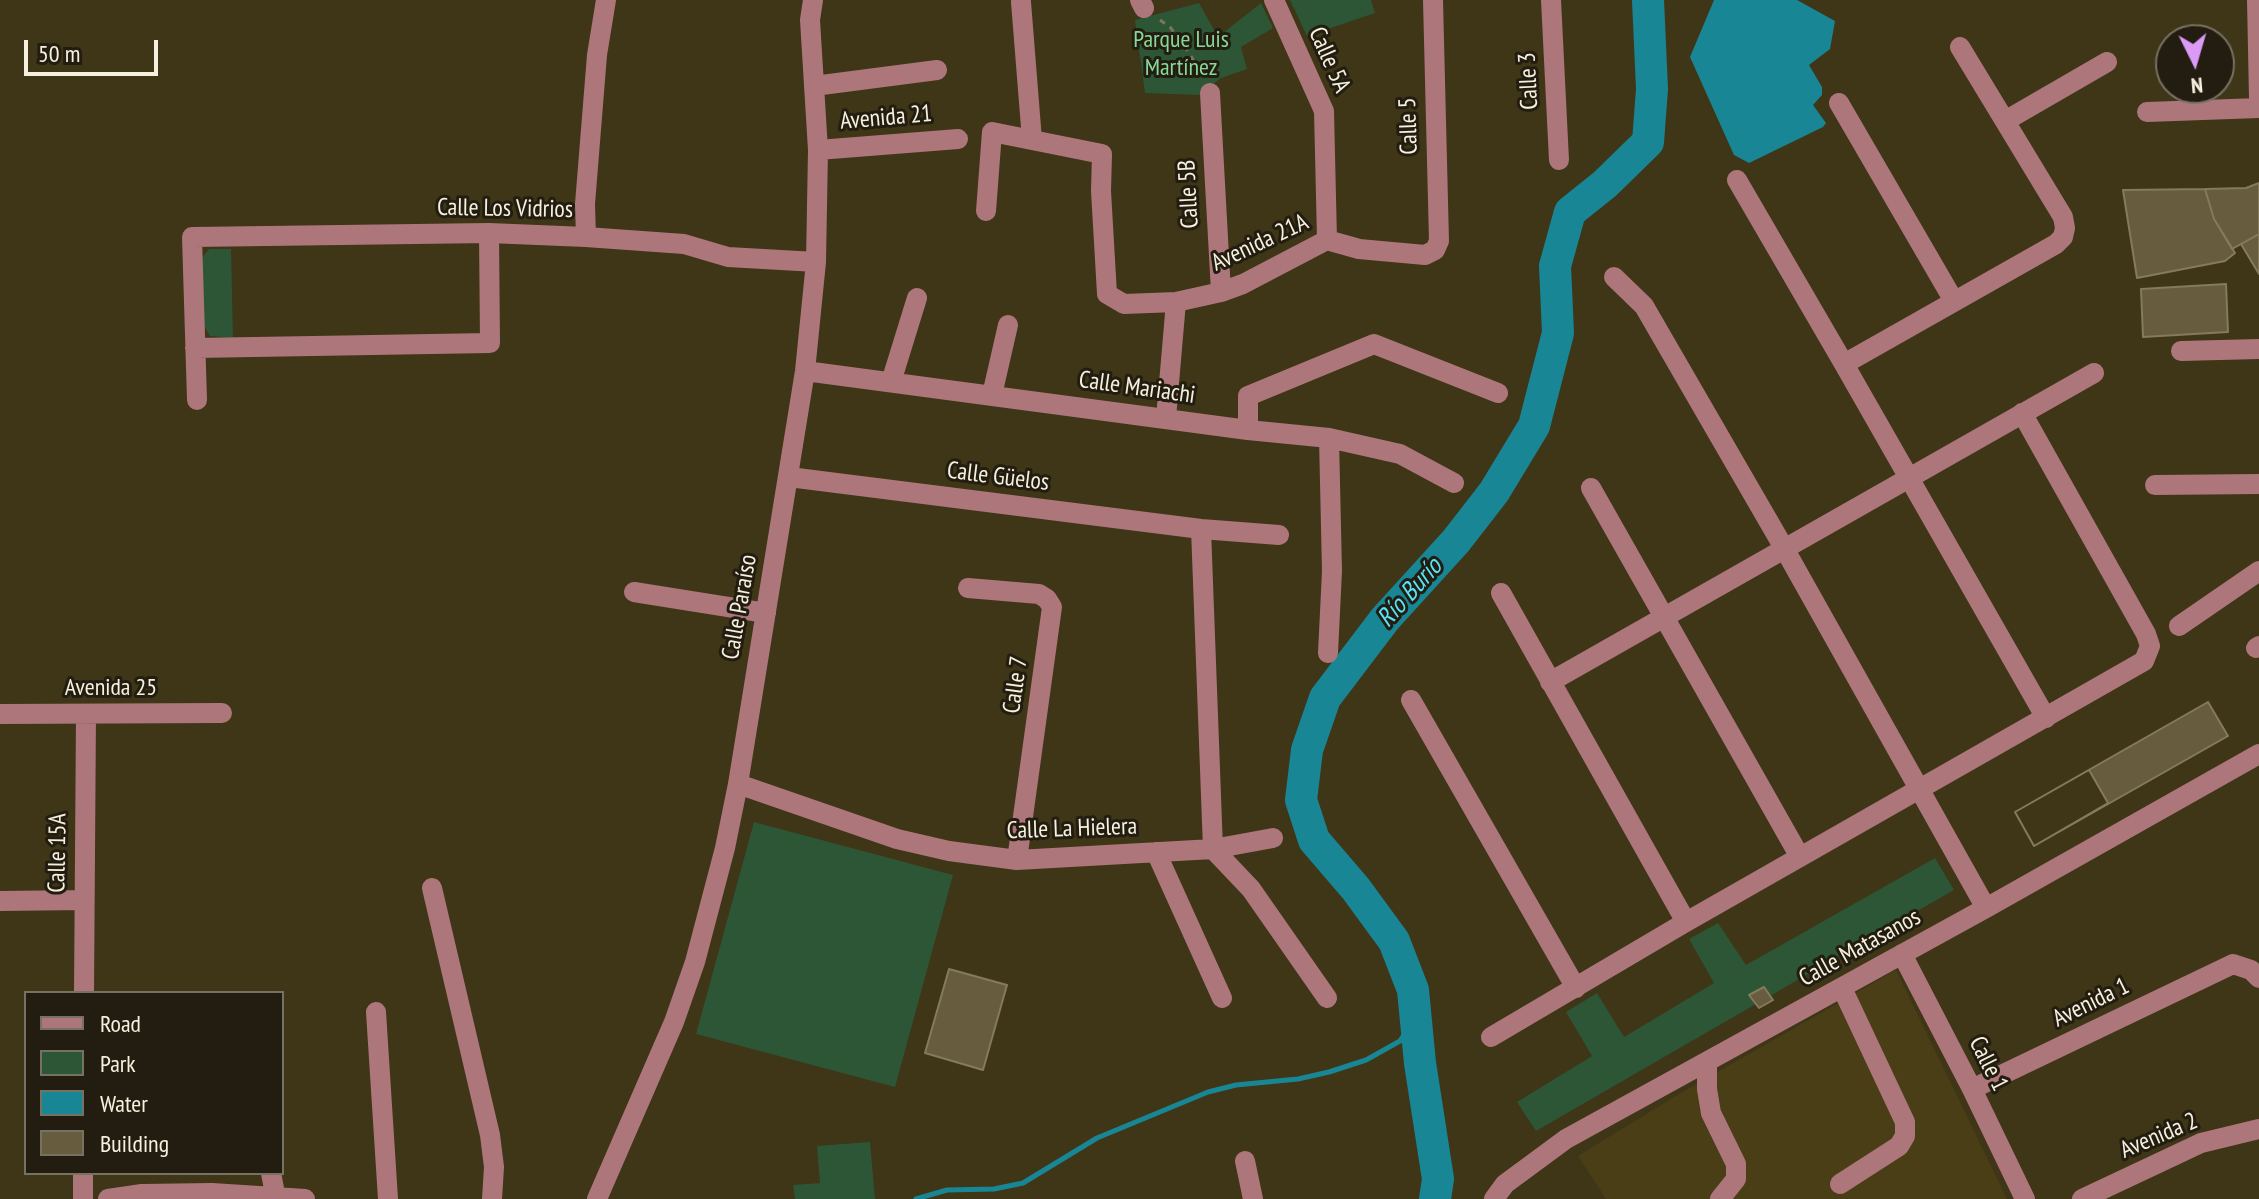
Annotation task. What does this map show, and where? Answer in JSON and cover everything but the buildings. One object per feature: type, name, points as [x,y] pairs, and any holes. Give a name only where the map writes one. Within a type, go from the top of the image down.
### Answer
[{"type":"street","points":[[586,237],[585,204],[597,55],[606,0]]},
{"type":"street","name":"Calle Paraíso","points":[[597,1199],[674,1022],[695,962],[738,784],[805,371],[816,262],[818,150],[810,20],[813,0]]},
{"type":"street","name":"Calle 5A","points":[[1274,0],[1324,111],[1327,240]]},
{"type":"street","name":"Calle 5","points":[[1433,0],[1439,241],[1435,250]]},
{"type":"street","name":"Calle 3","points":[[1551,0],[1559,160]]},
{"type":"street","points":[[986,211],[992,132],[1032,140],[1021,2]]},
{"type":"street","points":[[2258,2],[2259,98]]},
{"type":"street","points":[[1844,364],[2056,244],[2063,237],[2063,217],[1960,47]]},
{"type":"street","points":[[2005,121],[2107,62]]},
{"type":"street","points":[[814,86],[937,70]]},
{"type":"street","name":"Calle 5B","points":[[1210,93],[1221,292]]},
{"type":"street","points":[[1839,103],[1954,301]]},
{"type":"street","points":[[2147,112],[2259,108]]},
{"type":"street","name":"Avenida 21","points":[[818,150],[958,139]]},
{"type":"street","name":"Avenida 21A","points":[[1032,140],[1102,154],[1107,294],[1124,304],[1176,302],[1221,292],[1243,284],[1327,240],[1359,249],[1425,255],[1435,250]]},
{"type":"street","points":[[1737,180],[2046,718]]},
{"type":"street","points":[[197,400],[195,348],[490,343],[489,233]]},
{"type":"street","name":"Calle Los Vidrios","points":[[195,348],[192,237],[489,233],[684,244],[728,257],[816,262]]},
{"type":"street","points":[[1614,277],[1644,306],[1986,908]]},
{"type":"street","points":[[891,382],[917,298]]},
{"type":"street","points":[[1166,418],[1176,302]]},
{"type":"street","points":[[992,395],[1008,325]]},
{"type":"street","points":[[1248,430],[1248,396],[1374,344],[1498,393]]},
{"type":"street","points":[[2181,351],[2259,349]]},
{"type":"street","name":"Calle Mariachi","points":[[805,371],[1329,438],[1400,454],[1454,483]]},
{"type":"street","points":[[1550,682],[2094,373]]},
{"type":"street","points":[[1491,1037],[2144,661],[2150,646],[2146,634],[2022,413]]},
{"type":"street","points":[[1328,653],[1332,571],[1329,438]]},
{"type":"street","name":"Calle Güelos","points":[[789,477],[1201,529],[1279,535]]},
{"type":"street","points":[[2155,485],[2259,484]]},
{"type":"street","points":[[1591,488],[1800,857]]},
{"type":"street","points":[[1201,529],[1213,849],[1251,889],[1327,998]]},
{"type":"street","points":[[2179,626],[2259,571]]},
{"type":"street","name":"Calle 7","points":[[968,588],[1039,594],[1052,607],[1017,860]]},
{"type":"street","points":[[634,592],[766,613]]},
{"type":"street","points":[[1501,593],[1686,922]]},
{"type":"street","points":[[1411,700],[1576,988]]},
{"type":"street","name":"Avenida 25","points":[[0,714],[222,713]]},
{"type":"street","name":"Calle 15A","points":[[84,991],[86,714]]},
{"type":"street","name":"Calle Matasanos","points":[[1494,1199],[1505,1184],[1566,1139],[2259,754]]},
{"type":"street","name":"Calle La Hielera","points":[[738,784],[897,839],[949,851],[1017,860],[1213,849],[1273,838]]},
{"type":"street","points":[[1156,852],[1222,998]]},
{"type":"street","points":[[432,888],[490,1135],[494,1167],[492,1199]]},
{"type":"street","points":[[0,901],[84,900]]},
{"type":"street","name":"Calle 1","points":[[1902,954],[2025,1199]]},
{"type":"street","name":"Avenida 1","points":[[1972,1089],[2233,964],[2251,970],[2259,978]]},
{"type":"street","points":[[1840,1184],[1899,1146],[1905,1136],[1905,1122],[1842,988]]},
{"type":"street","points":[[376,1012],[388,1199]]},
{"type":"street","points":[[1707,1063],[1711,1113],[1736,1164],[1736,1179],[1720,1199]]},
{"type":"street","name":"Avenida 2","points":[[2082,1199],[2201,1143],[2259,1129]]},
{"type":"street","points":[[1245,1161],[1253,1199]]},
{"type":"street","points":[[83,1175],[83,1199]]},
{"type":"street","points":[[271,1175],[276,1198]]},
{"type":"street","points":[[108,1199],[212,1183],[276,1198],[305,1199]]},
{"type":"path","points":[[1142,4],[1170,27],[1190,54],[1210,93]]},
{"type":"shaded area","points":[[1896,970],[2007,1199],[1606,1199],[1578,1156],[1674,1097]]},
{"type":"green space","name":"Parque Luis Martínez","points":[[1290,0],[1371,0],[1375,13],[1307,36]]},
{"type":"green space","name":"Parque Luis Martínez","points":[[1199,3],[1218,37],[1261,3],[1273,28],[1241,47],[1247,69],[1221,78],[1199,95],[1145,93],[1135,20]]},
{"type":"green space","points":[[209,249],[231,249],[233,338],[210,336],[204,326],[202,258]]},
{"type":"green space","points":[[754,822],[953,875],[895,1087],[696,1034]]},
{"type":"green space","points":[[1935,858],[1954,890],[1886,929],[1888,933],[1874,941],[1872,937],[1536,1131],[1517,1102],[1592,1056],[1566,1012],[1597,993],[1624,1037],[1714,983],[1689,939],[1718,923],[1746,965]]},
{"type":"green space","points":[[870,1142],[875,1199],[795,1199],[793,1185],[820,1183],[817,1146]]},
{"type":"water","points":[[1714,0],[1797,0],[1835,21],[1830,49],[1809,65],[1822,87],[1822,95],[1813,105],[1826,123],[1823,127],[1749,163],[1734,155],[1690,57]]},
{"type":"waterway","name":"Río Burío","points":[[1435,1199],[1438,1179],[1420,1063],[1413,990],[1394,941],[1356,889],[1314,840],[1301,800],[1307,750],[1325,698],[1385,619],[1456,541],[1494,492],[1534,426],[1558,333],[1555,266],[1570,212],[1605,184],[1648,142],[1652,89],[1648,0]]},
{"type":"waterway","points":[[916,1199],[947,1190],[994,1189],[1023,1183],[1097,1138],[1208,1092],[1236,1085],[1298,1079],[1366,1060],[1400,1041],[1416,1017]]}]
